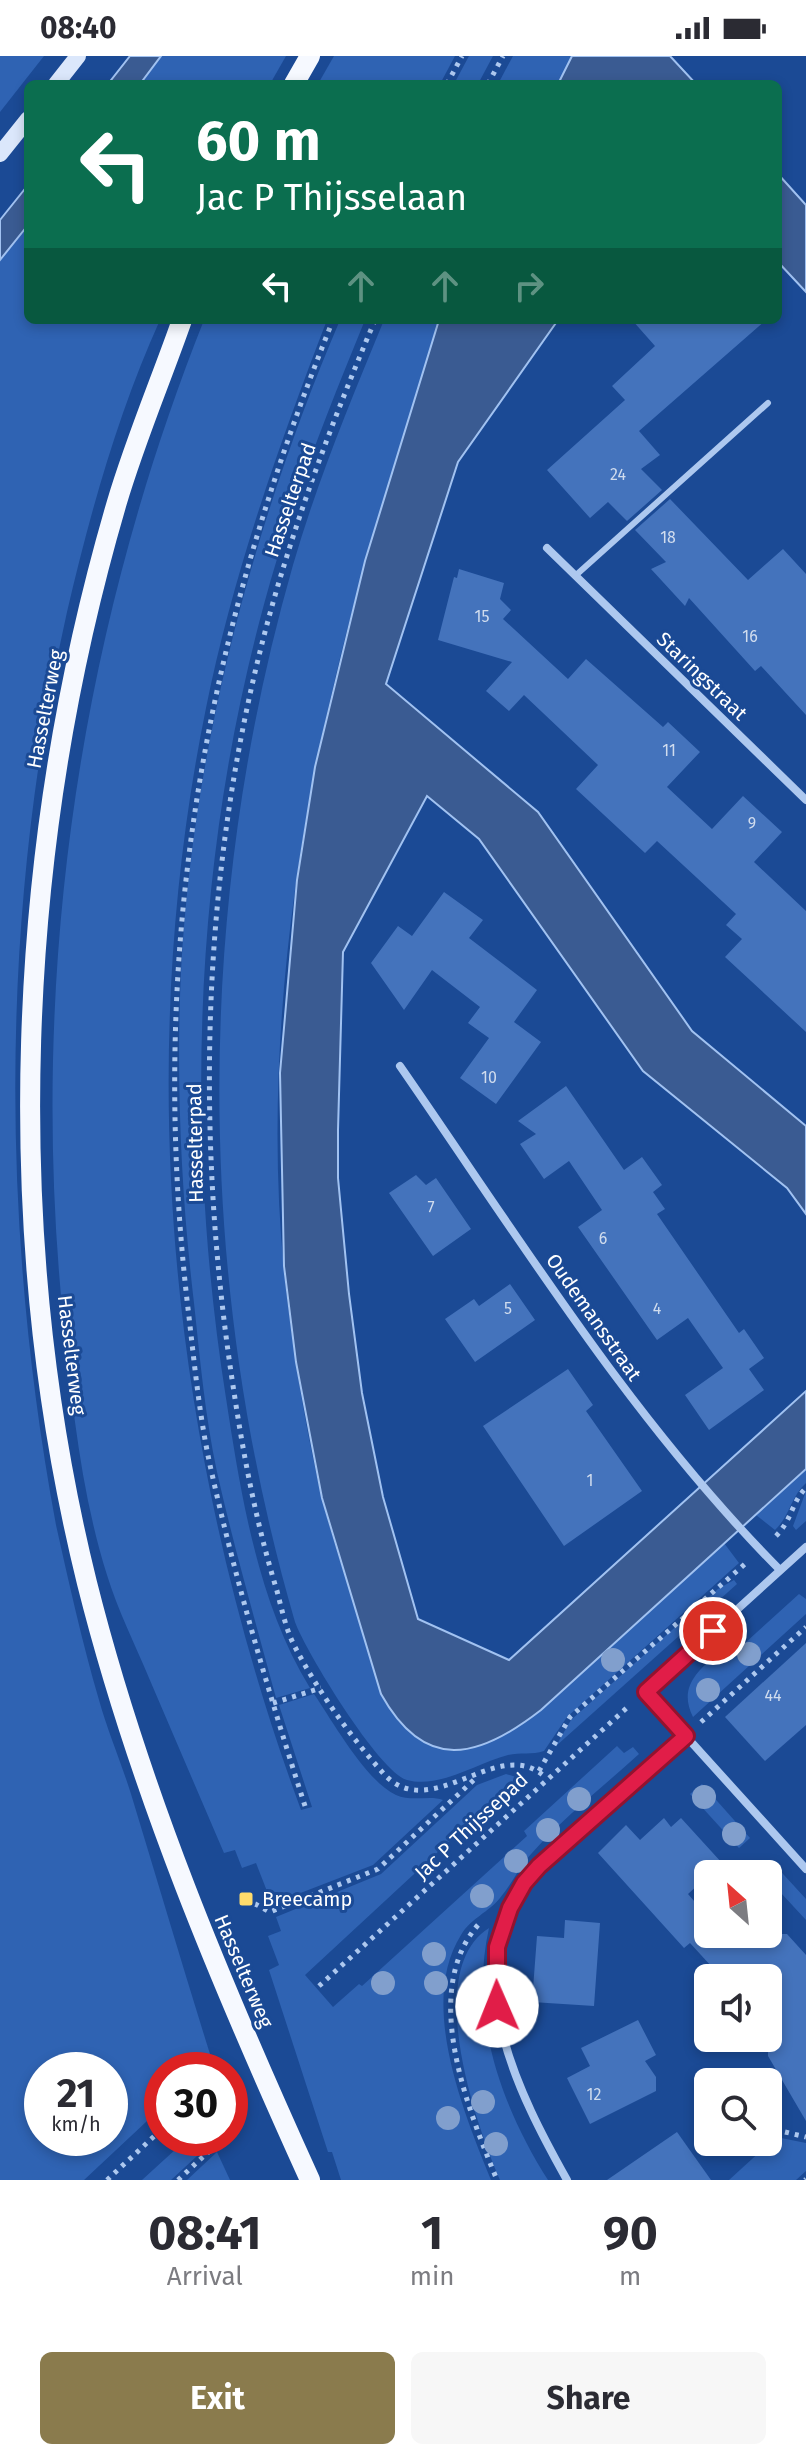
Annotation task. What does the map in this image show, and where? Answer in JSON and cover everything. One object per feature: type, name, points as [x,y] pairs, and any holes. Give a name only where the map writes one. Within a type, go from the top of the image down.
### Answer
[{"type":"main road","points":[[296,80],[310,56]]},
{"type":"main road","name":"Hasselterweg","points":[[181,324],[118,499],[89,610],[59,751],[43,871],[33,995],[31,1155],[36,1256],[48,1375],[67,1489],[87,1582],[125,1718],[187,1896],[310,2180]]},
{"type":"street","points":[[59,80],[78,56]]},
{"type":"street","points":[[0,154],[24,124]]},
{"type":"street","name":"Staringstraat","points":[[547,548],[806,800]]},
{"type":"street","name":"Oudemansstraat","points":[[400,1066],[629,1395],[688,1471],[780,1570]]},
{"type":"street","points":[[806,1547],[646,1692],[806,1869]]},
{"type":"street","points":[[567,2180],[524,2095],[497,2006],[497,1947],[510,1908],[539,1866],[686,1736]]},
{"type":"lane","points":[[575,576],[768,403]]},
{"type":"path","points":[[449,80],[462,56]]},
{"type":"path","points":[[490,80],[503,56]]},
{"type":"path","points":[[305,1806],[273,1703],[211,1471],[194,1362],[175,1154],[176,971],[197,787],[241,588],[298,410],[331,324]]},
{"type":"path","name":"Hasselterpad","points":[[374,324],[285,562],[247,719],[230,813],[217,925],[210,1061],[211,1185],[227,1348],[241,1438],[268,1563],[287,1625],[294,1646],[354,1737],[399,1786],[426,1790],[517,1763],[539,1771]]},
{"type":"path","points":[[546,1778],[539,1771],[570,1717],[789,1523],[799,1494],[806,1488]]},
{"type":"path","points":[[686,1736],[806,1627]]},
{"type":"path","points":[[273,1703],[321,1688]]},
{"type":"path","name":"Jac P Thijssepad","points":[[319,1986],[546,1778],[646,1692]]},
{"type":"path","points":[[246,1899],[270,1912],[378,1869],[481,1774]]},
{"type":"path","points":[[497,2180],[468,2109],[459,2069],[452,2015],[452,1975],[461,1947],[476,1926],[510,1908]]},
{"type":"path","points":[[785,2132],[806,2137]]},
{"type":"path","points":[[107,2180],[144,2146]]},
{"type":"path","points":[[178,2180],[204,2156]]},
{"type":"shaded area","points":[[0,56],[44,56],[24,80],[0,112]]},
{"type":"shaded area","points":[[130,56],[161,56],[143,80],[111,80]]},
{"type":"shaded area","points":[[161,56],[286,56],[272,80],[143,80]]},
{"type":"shaded area","points":[[334,56],[455,56],[442,80],[320,80]]},
{"type":"shaded area","points":[[469,56],[493,56],[480,80],[456,80]]},
{"type":"shaded area","points":[[513,56],[572,56],[560,80],[500,80]]},
{"type":"shaded area","points":[[572,56],[670,56],[692,80],[560,80]]},
{"type":"shaded area","points":[[782,178],[806,205],[806,292],[782,266]]},
{"type":"shaded area","points":[[24,190],[24,230],[0,260],[0,220]]},
{"type":"shaded area","points":[[24,230],[24,324],[158,324],[118,427],[95,501],[67,612],[45,725],[29,839],[19,953],[15,1068],[17,1183],[25,1297],[38,1411],[56,1525],[99,1700],[210,2052],[144,2052],[144,2124],[128,2139],[128,2052],[24,2052],[24,2156],[110,2156],[84,2180],[0,2180],[0,260]]},
{"type":"shaded area","points":[[203,324],[326,324],[274,464],[229,609],[206,708],[183,846],[171,986],[169,1126],[177,1265],[194,1404],[221,1542],[257,1677],[301,1810],[312,1807],[279,1705],[314,1694],[351,1750],[385,1788],[402,1797],[443,1800],[373,1865],[272,1904],[256,1863],[242,1868],[235,1850],[224,1853],[107,1575],[84,1480],[63,1317],[54,1190],[53,1062],[59,936],[74,810],[95,685],[124,562],[160,440]]},
{"type":"shaded area","points":[[338,324],[363,324],[296,498],[249,661],[228,765],[213,870],[204,976],[201,1082],[204,1188],[212,1293],[226,1398],[254,1548],[277,1621],[310,1688],[276,1698],[224,1500],[203,1388],[183,1179],[179,1095],[181,971],[199,804],[232,639],[280,477]]},
{"type":"shaded area","points":[[382,324],[438,324],[359,586],[319,752],[292,911],[279,1073],[281,1234],[299,1384],[328,1521],[368,1653],[541,1710],[724,1543],[739,1563],[567,1717],[544,1751],[508,1755],[445,1778],[419,1782],[407,1780],[379,1756],[328,1683],[295,1622],[262,1492],[239,1360],[224,1227],[219,1094],[224,960],[237,827],[261,695],[293,565],[335,441]]},
{"type":"shaded area","points":[[438,324],[555,324],[458,462],[386,684],[538,812],[692,1031],[806,1126],[806,1214],[787,1188],[643,1071],[479,839],[427,796],[343,952],[338,1130],[338,1178],[362,1393],[383,1497],[418,1619],[509,1660],[806,1391],[806,1469],[541,1710],[496,1739],[454,1750],[434,1747],[416,1737],[398,1719],[381,1694],[322,1498],[296,1362],[284,1266],[280,1073],[297,880],[315,767],[365,561]]},
{"type":"shaded area","points":[[806,1469],[806,1483],[775,1530],[756,1515]]},
{"type":"shaded area","points":[[806,1491],[806,1521],[796,1530],[793,1526]]},
{"type":"shaded area","points":[[734,1580],[737,1584],[556,1746],[571,1720],[718,1589]]},
{"type":"shaded area","points":[[799,1594],[806,1599],[806,1614],[693,1717],[689,1707],[689,1690],[702,1668],[716,1655],[724,1662]]},
{"type":"shaded area","points":[[617,1746],[624,1753],[633,1747],[639,1754],[532,1853],[500,1898],[465,1929],[449,1962],[444,1993],[444,2025],[450,2058],[458,2091],[491,2180],[341,2180],[332,2152],[328,2152],[269,1970],[279,1965],[268,1936],[281,1931],[276,1917],[381,1874],[477,1785],[506,1774],[516,1777],[517,1789],[500,1805],[494,1800],[305,1975],[333,2007],[359,1984],[362,1986],[527,1836],[524,1831]]},
{"type":"shaded area","points":[[702,1784],[750,1838],[739,1848],[690,1794]]},
{"type":"shaded area","points":[[782,1873],[806,1899],[806,1920],[782,1894]]},
{"type":"shaded area","points":[[489,1928],[483,1994],[493,2059],[516,2122],[548,2180],[500,2180],[468,2087],[460,2049],[457,2012],[459,1977],[469,1949]]},
{"type":"shaded area","points":[[782,2138],[806,2143],[806,2171],[796,2180],[729,2180],[755,2156],[782,2156]]},
{"type":"shaded area","points":[[168,2156],[197,2156],[171,2180],[142,2180]]},
{"type":"shaded area","points":[[213,2156],[219,2156],[230,2180],[187,2180]]},
{"type":"building","points":[[636,324],[761,324],[639,431],[660,455],[641,469],[662,490],[627,521],[608,502],[590,518],[547,470],[625,400],[612,386],[655,346]]},
{"type":"building","points":[[670,499],[748,580],[783,549],[806,574],[806,715],[761,666],[755,671],[689,598],[685,606],[651,569],[666,562],[635,530]]},
{"type":"building","points":[[459,569],[504,583],[500,599],[511,610],[503,619],[568,679],[586,659],[663,727],[668,722],[700,752],[667,787],[712,829],[743,796],[782,832],[754,862],[806,911],[806,1032],[725,957],[742,939],[726,925],[736,914],[657,841],[645,853],[576,789],[598,765],[524,695],[509,711],[486,691],[512,662],[438,640],[454,577],[457,578]]},
{"type":"building","points":[[444,892],[483,920],[469,938],[537,990],[514,1022],[541,1042],[496,1104],[460,1078],[489,1038],[468,1023],[480,1007],[432,970],[404,1010],[371,963],[398,926],[412,936]]},
{"type":"building","points":[[566,1086],[624,1170],[642,1157],[662,1185],[653,1192],[665,1209],[657,1214],[739,1333],[744,1329],[764,1358],[749,1369],[764,1390],[709,1430],[685,1395],[723,1368],[688,1318],[657,1340],[578,1227],[602,1210],[569,1161],[544,1179],[520,1144],[536,1134],[518,1121]]},
{"type":"building","points":[[416,1175],[426,1185],[436,1178],[471,1229],[433,1256],[389,1193]]},
{"type":"building","points":[[510,1284],[535,1320],[475,1362],[445,1319],[474,1299],[479,1306]]},
{"type":"building","points":[[568,1369],[593,1405],[586,1411],[642,1491],[564,1546],[483,1426]]},
{"type":"building","points":[[806,1643],[806,1725],[765,1761],[725,1717]]},
{"type":"building","points":[[664,1818],[671,1827],[681,1818],[719,1860],[694,1860],[694,1889],[688,1894],[694,1901],[694,1947],[690,1943],[684,1948],[598,1853],[626,1825],[640,1840]]},
{"type":"building","points":[[565,1920],[600,1923],[594,2006],[532,2002],[537,1936],[564,1938]]},
{"type":"building","points":[[782,1934],[787,1934],[806,1955],[806,2121],[782,2080],[782,2068],[775,2068],[768,2056],[768,2052],[782,2052],[782,1964],[709,1964],[695,1948],[782,1948]]},
{"type":"building","points":[[638,2020],[656,2055],[645,2061],[656,2077],[656,2091],[590,2124],[567,2078],[590,2066],[581,2048]]},
{"type":"building","points":[[677,2132],[711,2180],[607,2180]]},
{"type":"place","name":"Breecamp","points":[[246,1899]]},
{"type":"route","points":[[497,2006],[497,1947],[514,1899],[539,1866],[686,1736],[646,1692],[713,1631]]}]
